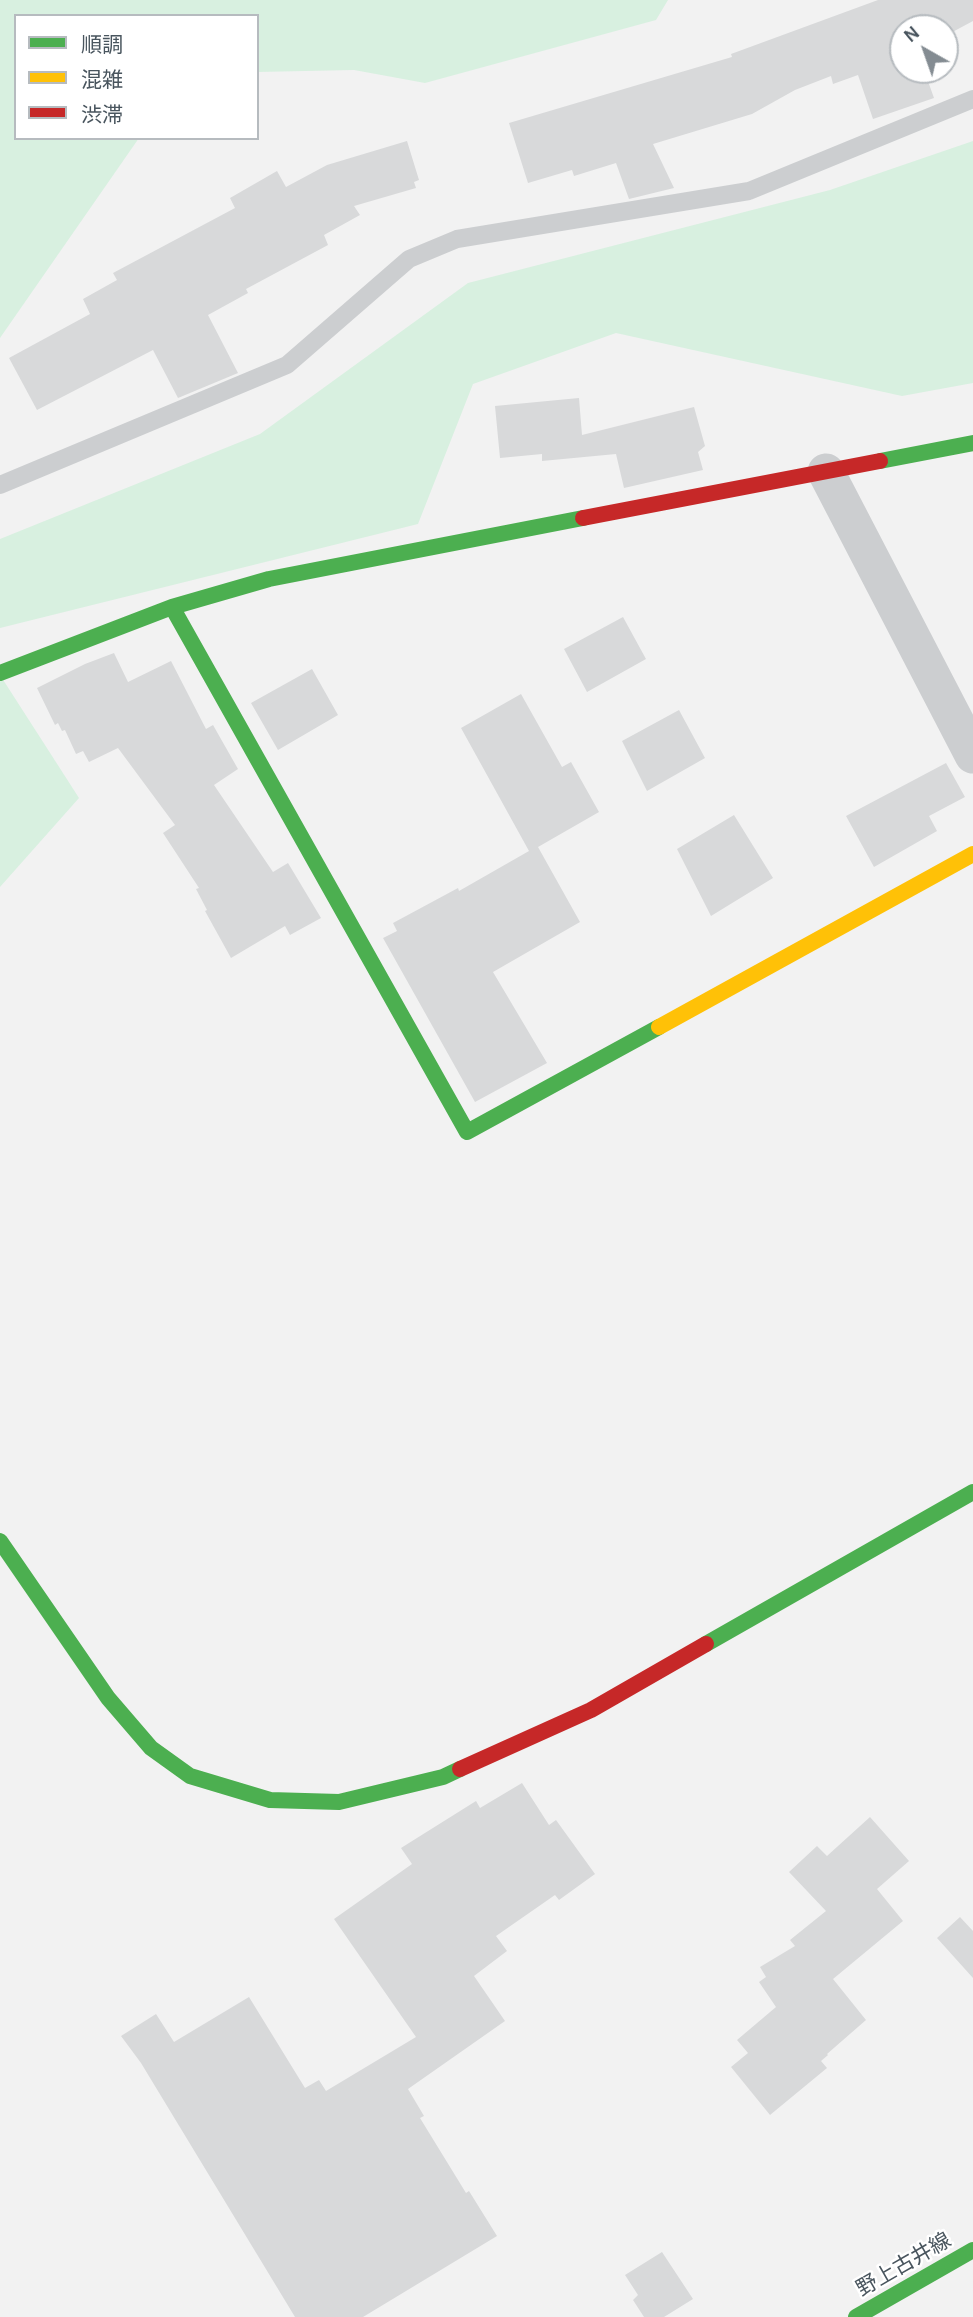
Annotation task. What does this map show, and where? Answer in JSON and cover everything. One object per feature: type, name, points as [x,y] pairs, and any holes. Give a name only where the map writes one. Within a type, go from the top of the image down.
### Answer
[{"type":"street","points":[[0,673],[172,607],[269,579],[973,443]]},
{"type":"street","points":[[826,472],[973,755]]},
{"type":"street","points":[[172,607],[467,1132],[973,854]]},
{"type":"street","points":[[0,1541],[108,1698],[151,1748],[190,1776],[270,1800],[339,1802],[443,1777],[591,1710],[973,1492]]},
{"type":"street","name":"野上古井線","points":[[856,2317],[973,2250]]},
{"type":"lane","points":[[0,485],[287,365],[409,260],[457,239],[749,191],[973,99]]},
{"type":"green space","points":[[0,0],[668,0],[656,20],[425,83],[354,70],[259,72],[259,14],[14,14],[14,140],[138,140],[0,338]]},
{"type":"green space","points":[[973,141],[973,383],[902,396],[616,333],[473,384],[418,524],[0,628],[0,539],[260,434],[468,283],[830,190]]},
{"type":"green space","points":[[0,675],[79,798],[0,887]]},
{"type":"building","points":[[878,0],[973,0],[973,21],[959,28],[959,14],[889,14],[889,84],[929,84],[934,98],[873,119],[858,75],[833,84],[831,76],[795,90],[752,114],[653,144],[674,188],[629,199],[616,163],[574,176],[572,170],[528,183],[509,123],[732,57],[731,54]]},
{"type":"building","points":[[407,141],[419,180],[414,182],[416,188],[354,206],[360,215],[324,235],[328,245],[246,289],[248,293],[208,315],[238,373],[178,398],[153,350],[37,410],[9,358],[90,314],[83,299],[117,280],[113,273],[235,208],[230,198],[277,171],[286,187],[327,165]]},
{"type":"building","points":[[579,398],[582,435],[694,407],[705,446],[698,452],[703,470],[624,488],[616,454],[542,461],[542,454],[500,458],[495,406]]},
{"type":"building","points":[[623,617],[646,659],[587,692],[564,649]]},
{"type":"building","points":[[114,653],[128,682],[171,661],[206,729],[213,725],[238,769],[214,785],[273,872],[288,863],[321,918],[290,935],[285,926],[231,958],[205,911],[207,910],[196,889],[199,888],[163,833],[175,825],[118,748],[89,762],[83,751],[76,754],[65,730],[62,731],[58,723],[55,725],[37,688]]},
{"type":"building","points":[[312,669],[338,715],[278,750],[251,703]]},
{"type":"building","points":[[521,694],[562,767],[571,762],[599,812],[538,847],[580,922],[493,972],[547,1063],[475,1102],[383,938],[397,931],[393,923],[458,888],[459,891],[529,851],[461,728]]},
{"type":"building","points":[[679,710],[705,758],[647,791],[622,741]]},
{"type":"building","points":[[946,763],[965,797],[929,816],[937,831],[874,867],[846,816]]},
{"type":"building","points":[[734,815],[773,878],[711,916],[677,849]]},
{"type":"building","points":[[522,1783],[549,1825],[556,1820],[595,1874],[559,1900],[555,1895],[496,1936],[507,1951],[474,1976],[505,2021],[408,2089],[424,2116],[420,2118],[466,2193],[469,2191],[497,2236],[363,2317],[295,2317],[141,2063],[121,2036],[156,2014],[174,2042],[249,1997],[305,2088],[319,2080],[326,2091],[416,2037],[334,1919],[412,1864],[401,1848],[476,1801],[480,1808]]},
{"type":"building","points":[[870,1817],[909,1861],[877,1889],[903,1921],[833,1979],[866,2020],[821,2061],[827,2068],[770,2115],[731,2067],[748,2053],[737,2040],[776,2007],[759,1982],[766,1977],[760,1967],[795,1946],[790,1940],[826,1911],[789,1872],[817,1846],[827,1856]]},
{"type":"building","points":[[960,1917],[973,1931],[973,1978],[937,1938]]},
{"type":"building","points":[[662,2252],[693,2299],[664,2317],[644,2317],[633,2300],[638,2295],[625,2275]]},
{"type":"traffic: fast","points":[[880,461],[973,443]]},
{"type":"traffic: fast","points":[[0,673],[172,607],[269,579],[583,518]]},
{"type":"traffic: fast","points":[[172,607],[467,1132],[659,1027]]},
{"type":"traffic: fast","points":[[706,1644],[973,1492]]},
{"type":"traffic: fast","points":[[0,1541],[108,1698],[151,1748],[190,1776],[270,1800],[339,1802],[443,1777],[460,1769]]},
{"type":"traffic: fast","points":[[856,2317],[973,2250]]},
{"type":"traffic: slow","points":[[659,1027],[973,854]]},
{"type":"traffic: jam","points":[[583,518],[880,461]]},
{"type":"traffic: jam","points":[[460,1769],[591,1710],[706,1644]]}]
